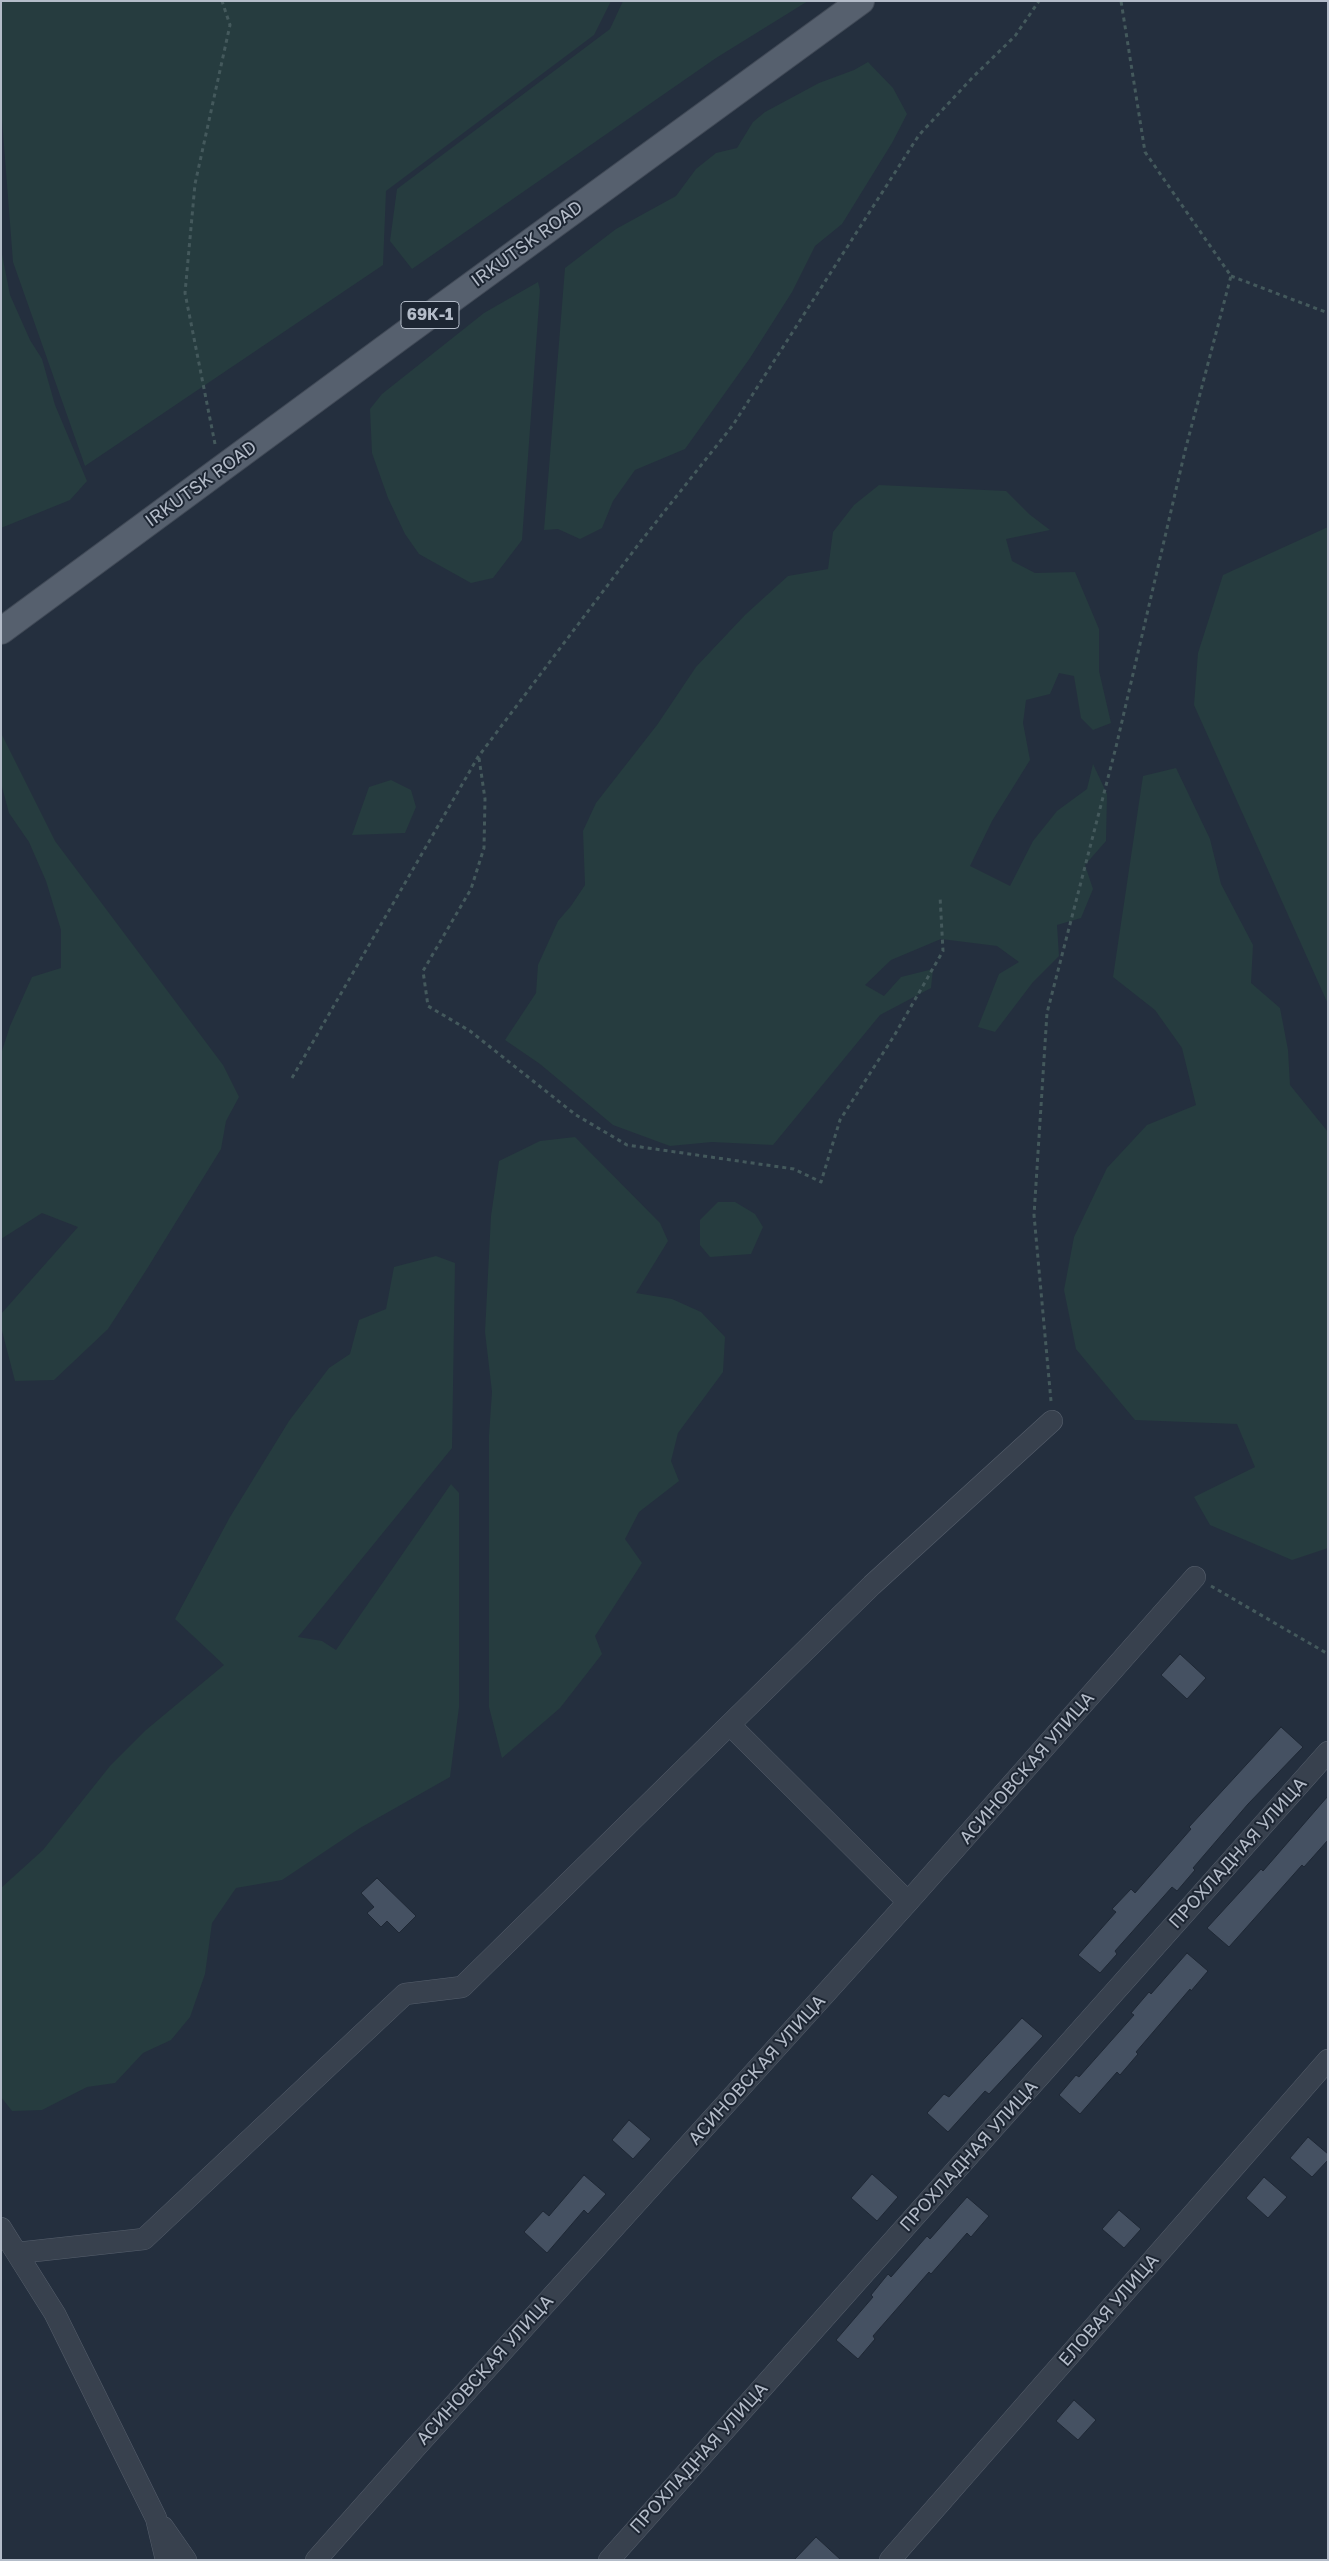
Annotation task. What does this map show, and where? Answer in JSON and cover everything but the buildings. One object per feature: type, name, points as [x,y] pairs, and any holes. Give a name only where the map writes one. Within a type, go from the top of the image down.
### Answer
[{"type":"main road","name":"IRKUTSK ROAD","points":[[1,631],[861,1]]},
{"type":"street","points":[[17,2253],[144,2239],[405,1994],[462,1987],[872,1585],[1052,1421]]},
{"type":"street","name":"АСИНОВСКАЯ УЛИЦА","points":[[316,2560],[423,2438],[908,1902],[1195,1577]]},
{"type":"street","points":[[730,1725],[908,1902]]},
{"type":"street","name":"ПРОХЛАДНАЯ УЛИЦА","points":[[609,2560],[1328,1752]]},
{"type":"street","name":"ЕЛОВАЯ УЛИЦА","points":[[890,2560],[1328,2060]]},
{"type":"street","points":[[1,2228],[55,2314],[156,2518],[186,2560]]},
{"type":"street","points":[[156,2518],[166,2560]]},
{"type":"path","points":[[220,469],[185,293],[195,184],[230,25],[222,1]]},
{"type":"path","points":[[292,1078],[478,757],[641,541],[733,425],[919,135],[1015,36],[1038,1]]},
{"type":"path","points":[[1121,1],[1145,152],[1231,276],[1328,313]]},
{"type":"path","points":[[1052,1421],[1034,1215],[1047,1013],[1116,747],[1185,451],[1231,276]]},
{"type":"path","points":[[478,757],[485,799],[484,848],[471,889],[424,971],[428,1006],[470,1031],[576,1115],[627,1145],[794,1169],[821,1182],[840,1120],[894,1036],[943,951],[940,896]]},
{"type":"path","points":[[1195,1577],[1328,1654]]},
{"type":"green space","points":[[1,1],[611,1],[594,35],[386,191],[383,265],[85,466],[13,262],[1,107]]},
{"type":"green space","points":[[623,1],[808,1],[716,58],[412,269],[390,241],[397,189],[610,29]]},
{"type":"green space","points":[[868,62],[893,88],[907,114],[892,143],[842,224],[815,246],[792,292],[750,358],[685,449],[635,470],[613,501],[602,528],[580,539],[558,529],[544,530],[565,268],[616,229],[676,196],[696,169],[716,153],[737,148],[753,122],[765,112],[819,83],[854,70]]},
{"type":"green space","points":[[1,249],[10,295],[30,340],[42,359],[55,405],[87,481],[70,500],[1,528]]},
{"type":"green space","points":[[538,282],[540,290],[522,540],[493,578],[471,583],[419,554],[405,534],[388,498],[372,453],[370,409],[382,394],[484,313]]},
{"type":"green space","points":[[879,485],[1006,491],[1029,514],[1050,530],[1006,539],[1012,561],[1035,573],[1075,572],[1099,629],[1099,671],[1111,723],[1093,730],[1081,718],[1074,676],[1059,673],[1050,694],[1026,700],[1023,723],[1030,760],[992,821],[970,866],[1010,886],[1033,841],[1057,811],[1087,789],[1093,764],[1107,794],[1106,841],[1085,865],[1093,889],[1081,918],[1057,925],[1059,956],[1033,982],[995,1032],[978,1027],[999,974],[1019,962],[997,946],[941,939],[891,960],[865,985],[884,996],[901,977],[933,969],[931,988],[880,1015],[773,1145],[712,1142],[670,1146],[613,1125],[540,1064],[505,1040],[536,993],[538,965],[558,921],[585,885],[583,831],[596,803],[657,725],[696,667],[745,615],[788,576],[828,569],[833,532],[854,505]]},
{"type":"green space","points":[[1328,527],[1328,1004],[1194,705],[1198,653],[1223,575]]},
{"type":"green space","points":[[1,733],[55,841],[223,1065],[239,1097],[226,1121],[221,1149],[108,1329],[54,1380],[15,1381],[1,1327],[1,1314],[78,1227],[42,1213],[1,1239],[1,1054],[10,1026],[32,977],[61,968],[61,930],[46,881],[29,842],[9,813],[1,783]]},
{"type":"green space","points":[[1176,768],[1210,839],[1221,884],[1253,945],[1251,983],[1280,1008],[1288,1050],[1290,1085],[1328,1132],[1328,1548],[1292,1560],[1210,1525],[1194,1497],[1255,1467],[1237,1424],[1135,1420],[1076,1349],[1064,1290],[1074,1237],[1107,1168],[1147,1125],[1196,1105],[1182,1048],[1155,1010],[1113,977],[1143,776]]},
{"type":"green space","points":[[391,780],[411,790],[416,807],[405,833],[352,835],[369,787]]},
{"type":"green space","points":[[575,1137],[660,1223],[668,1241],[636,1293],[672,1299],[701,1312],[725,1337],[723,1372],[678,1433],[671,1461],[679,1481],[639,1512],[625,1539],[642,1563],[595,1636],[602,1654],[560,1708],[502,1758],[489,1707],[489,1435],[492,1392],[485,1332],[491,1216],[499,1161],[540,1141]]},
{"type":"green space","points":[[718,1202],[735,1202],[755,1214],[763,1227],[751,1254],[710,1257],[700,1245],[700,1220]]},
{"type":"green space","points":[[436,1256],[455,1263],[452,1448],[298,1637],[322,1641],[336,1650],[451,1484],[459,1493],[459,1707],[450,1777],[360,1828],[282,1880],[236,1888],[212,1923],[205,1974],[190,2017],[171,2040],[143,2053],[115,2083],[87,2087],[42,2110],[12,2111],[1,2097],[1,1888],[43,1850],[110,1766],[146,1730],[224,1665],[175,1619],[230,1517],[289,1421],[329,1368],[350,1354],[359,1320],[386,1309],[394,1267]]}]
